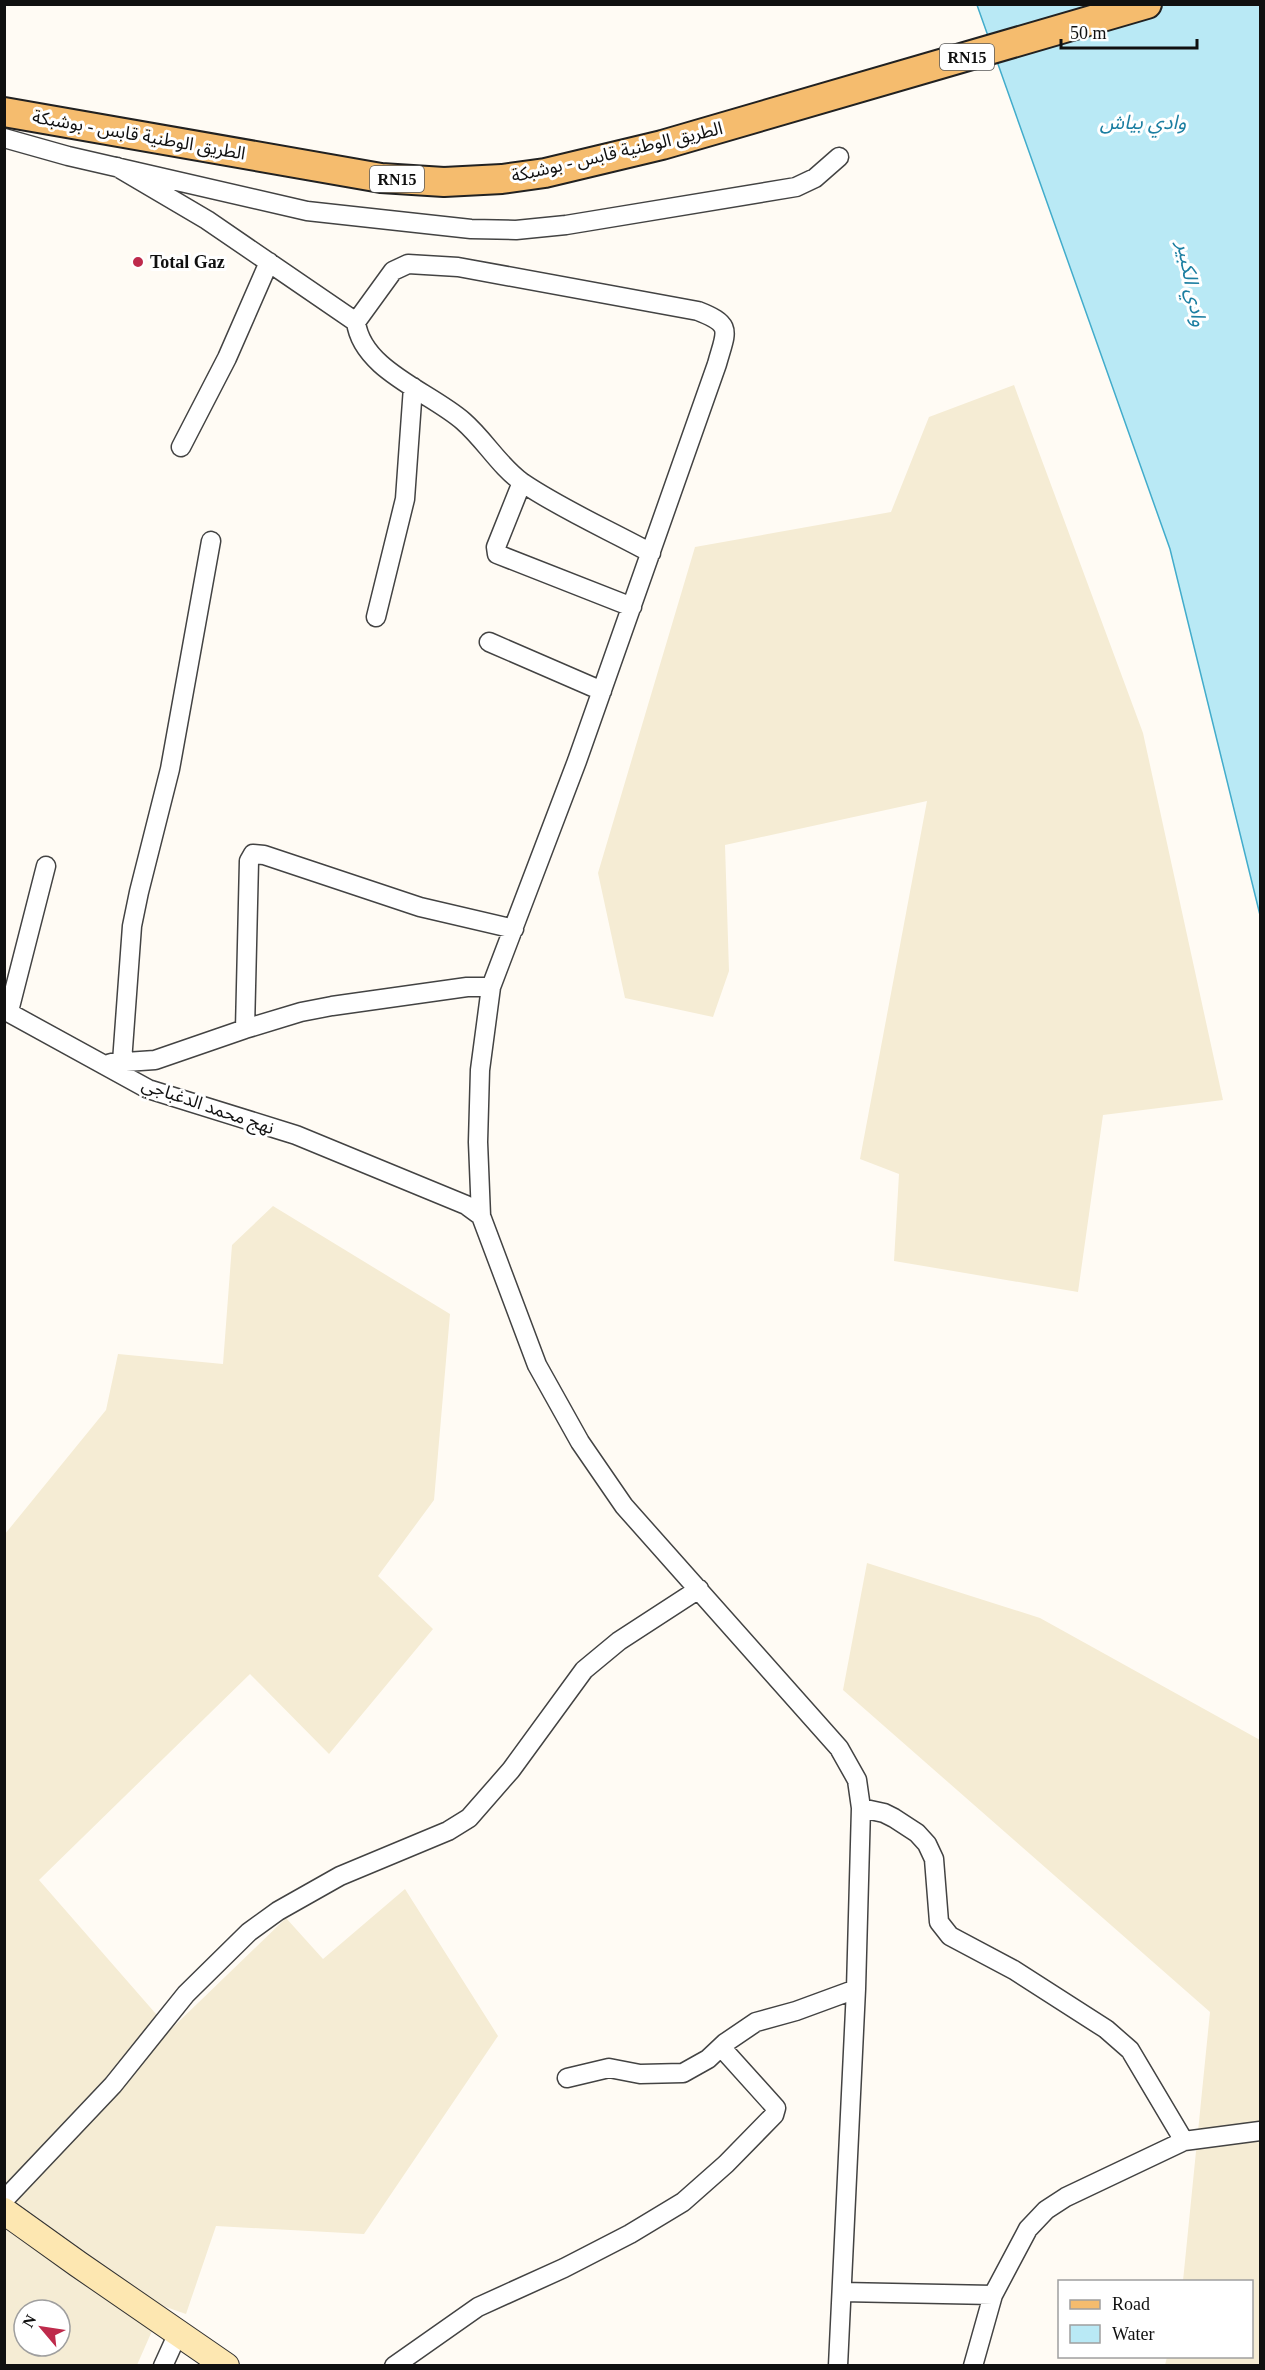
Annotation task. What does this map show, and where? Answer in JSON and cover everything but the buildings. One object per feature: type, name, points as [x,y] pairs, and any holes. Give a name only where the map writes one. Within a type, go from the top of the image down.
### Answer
[{"type":"main road","name":"الطريق الوطنية قابس - بوشبكة","points":[[4,112],[381,178],[444,182],[502,179],[545,173],[662,145],[1147,4]]},
{"type":"street","points":[[4,138],[68,156],[307,211],[471,229],[516,230],[566,225],[796,187],[815,178],[839,157]]},
{"type":"street","points":[[117,167],[167,195],[356,322]]},
{"type":"street","points":[[181,447],[227,358],[269,262]]},
{"type":"street","points":[[651,552],[522,482],[492,455],[464,422],[393,374],[362,344],[357,333],[356,322],[393,271],[400,266],[417,264],[458,267],[612,295],[698,311],[714,317],[724,326],[726,332],[651,552],[602,691],[491,987],[480,1070],[478,1142],[481,1216],[537,1365],[580,1442],[624,1506],[699,1588],[838,1748],[857,1780],[861,1808],[856,1989],[838,2366]]},
{"type":"street","points":[[376,617],[405,499],[413,387]]},
{"type":"street","points":[[522,482],[496,547],[497,554],[632,607]]},
{"type":"street","points":[[122,1062],[132,926],[170,769],[211,541]]},
{"type":"street","points":[[489,642],[602,691]]},
{"type":"street","points":[[245,1029],[249,861],[253,854],[264,855],[420,907],[514,929]]},
{"type":"street","points":[[7,1011],[46,866]]},
{"type":"street","points":[[103,1063],[155,1060],[301,1012],[467,987],[491,987]]},
{"type":"street","name":"نهج محمد الدغباجي","points":[[7,1011],[148,1089],[296,1135],[419,1187],[466,1204],[481,1216]]},
{"type":"street","points":[[4,2200],[113,2085],[186,1994],[249,1932],[278,1911],[340,1876],[448,1831],[469,1818],[511,1770],[584,1670],[619,1641],[699,1588]]},
{"type":"street","points":[[861,1808],[884,1813],[894,1818],[917,1833],[927,1844],[934,1859],[938,1915],[944,1930],[950,1936],[1014,1970],[1106,2029],[1130,2050],[1184,2140]]},
{"type":"street","points":[[567,2078],[609,2068],[640,2074],[683,2073],[708,2060],[721,2047],[756,2022],[796,2011],[856,1989]]},
{"type":"street","points":[[394,2366],[478,2307],[564,2268],[630,2234],[683,2202],[726,2164],[774,2115],[776,2108],[721,2047]]},
{"type":"street","points":[[973,2366],[993,2295],[1028,2229],[1046,2210],[1066,2197],[1184,2140],[1260,2131]]},
{"type":"street","points":[[4,2211],[226,2366]]},
{"type":"street","points":[[842,2292],[993,2295]]},
{"type":"street","points":[[163,2366],[178,2332]]},
{"type":"shaded area","points":[[1014,385],[1143,733],[1223,1100],[1103,1115],[1078,1292],[894,1261],[899,1174],[860,1159],[927,801],[725,845],[729,971],[713,1017],[625,998],[598,873],[695,547],[891,512],[929,417]]},
{"type":"shaded area","points":[[273,1206],[450,1314],[434,1500],[378,1576],[433,1629],[329,1754],[250,1674],[39,1880],[170,2030],[286,1918],[323,1959],[405,1889],[498,2036],[364,2234],[216,2226],[186,2314],[163,2306],[137,2365],[5,2366],[5,1534],[106,1410],[118,1354],[223,1364],[232,1245]]},
{"type":"shaded area","points":[[867,1563],[1040,1618],[1260,1740],[1260,2365],[1165,2365],[1167,2358],[1253,2358],[1253,2280],[1183,2280],[1210,2012],[843,1690]]},
{"type":"water","name":"وادي بياش","points":[[977,5],[1260,5],[1260,915],[1170,549]]},
{"type":"place","name":"Total Gaz","points":[[138,262]]},
{"type":"water label","name":"وادي الكبير","points":[[1192,284]]}]
